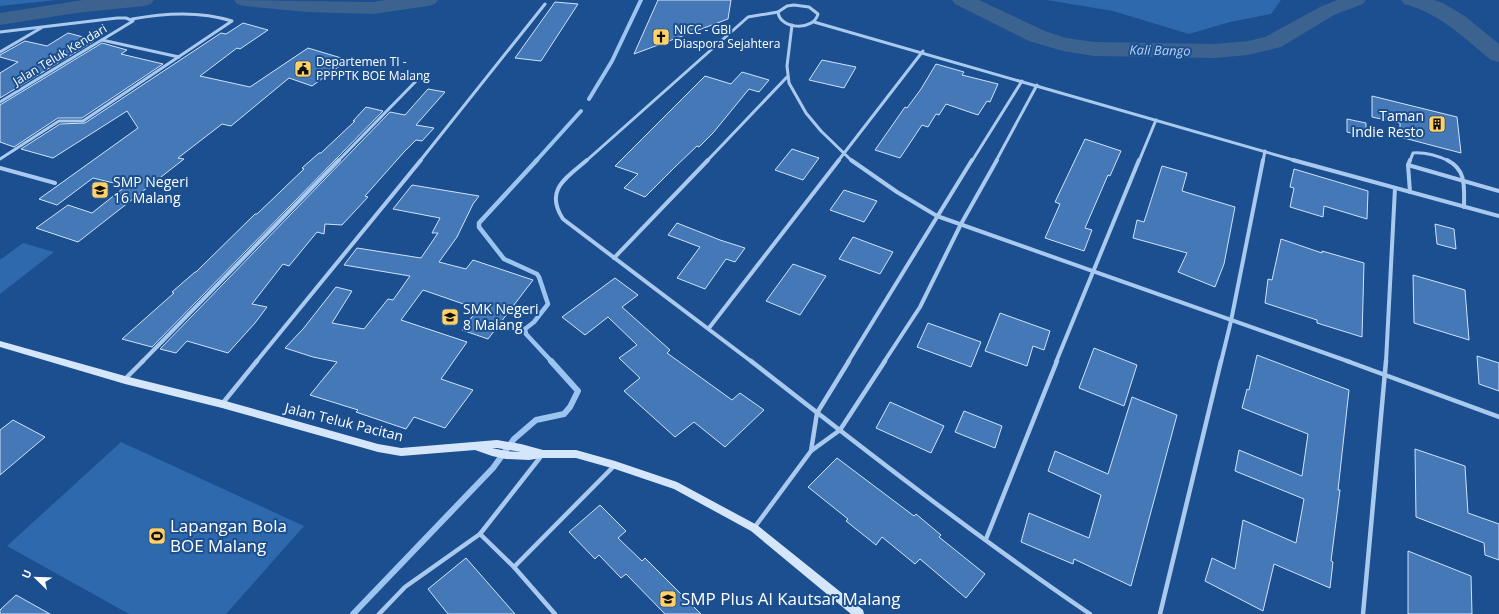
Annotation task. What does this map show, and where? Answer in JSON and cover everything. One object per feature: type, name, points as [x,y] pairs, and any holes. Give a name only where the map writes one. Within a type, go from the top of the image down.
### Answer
[{"type":"street","points":[[222,404],[479,88],[545,4]]},
{"type":"street","points":[[814,22],[818,14],[809,7],[802,5],[787,6],[778,12],[748,17],[564,180],[558,187],[555,201],[556,209],[563,219],[709,328],[817,413],[1046,584],[1090,614]]},
{"type":"street","points":[[778,12],[777,16],[780,20],[792,26],[814,22],[923,51],[1156,120],[1499,216]]},
{"type":"street","points":[[0,32],[140,17],[186,15],[232,21],[83,121],[59,121],[0,159]]},
{"type":"street","name":"Jalan Teluk Kendari","points":[[0,102],[130,23],[132,19]]},
{"type":"street","points":[[792,26],[787,77],[800,105],[818,128],[843,153],[903,197],[938,216],[1092,272],[1385,374],[1499,417]]},
{"type":"street","points":[[0,52],[44,27]]},
{"type":"street","points":[[102,40],[179,57]]},
{"type":"street","points":[[709,328],[923,51]]},
{"type":"street","points":[[614,258],[787,77]]},
{"type":"street","points":[[125,380],[419,78]]},
{"type":"street","points":[[811,451],[817,413],[1022,81]]},
{"type":"street","points":[[754,528],[811,451],[840,430],[920,307],[961,224],[1037,85]]},
{"type":"street","points":[[986,539],[1092,272],[1156,120]]},
{"type":"street","points":[[1160,614],[1231,321],[1265,151]]},
{"type":"street","points":[[1410,192],[1408,165],[1413,153],[1420,152],[1436,156],[1457,165],[1460,169],[1463,181],[1464,207]]},
{"type":"street","points":[[1408,165],[1499,191]]},
{"type":"street","points":[[0,168],[55,184]]},
{"type":"street","points":[[1363,614],[1385,374],[1395,188]]},
{"type":"street","name":"Jalan Teluk Pacitan","points":[[0,344],[125,380],[222,404],[378,448],[401,452],[497,444],[518,447],[543,454],[576,454],[615,465],[677,486],[754,528],[859,614]]},
{"type":"street","points":[[475,446],[491,454],[514,457],[543,454]]},
{"type":"street","points":[[379,614],[405,587],[480,534],[543,454]]},
{"type":"street","points":[[514,567],[615,465]]},
{"type":"street","points":[[480,534],[514,567],[555,614]]},
{"type":"shaded area","points":[[0,0],[56,0],[0,6]]},
{"type":"shaded area","points":[[1047,0],[1281,0],[1271,14],[1230,22],[1189,34],[1113,11]]},
{"type":"shaded area","points":[[23,243],[54,252],[0,294],[0,260]]},
{"type":"shaded area","name":"Lapangan Bola BOE Malang","points":[[121,442],[304,526],[226,614],[129,614],[7,546]]},
{"type":"building","name":"NICC - GBI Diaspora Sejahtera","points":[[658,0],[731,0],[728,19],[634,54]]},
{"type":"building","points":[[555,2],[578,4],[541,61],[515,58]]},
{"type":"building","points":[[243,23],[268,30],[240,49],[237,48],[200,76],[250,87],[308,48],[348,60],[312,86],[289,78],[231,126],[222,124],[178,158],[184,159],[78,242],[36,228],[68,205],[92,213],[126,186],[93,178],[57,205],[39,199],[138,128],[127,111],[53,158],[21,149],[60,124],[85,123],[221,33],[226,34]]},
{"type":"building","points":[[68,33],[94,41],[0,98],[0,73],[18,62],[0,57],[0,55],[25,41],[47,46]]},
{"type":"building","points":[[102,43],[127,50],[121,54],[163,64],[82,118],[58,118],[14,147],[0,142],[0,105]]},
{"type":"building","points":[[822,60],[856,67],[844,88],[809,80]]},
{"type":"building","points":[[936,64],[964,72],[962,75],[998,84],[990,102],[987,101],[978,115],[946,104],[939,115],[936,114],[928,127],[922,125],[900,158],[875,150],[905,107],[907,108],[921,89]]},
{"type":"building","points":[[742,72],[769,80],[759,92],[749,89],[713,133],[699,147],[697,146],[645,197],[624,188],[638,174],[615,166],[705,76],[731,84]]},
{"type":"building","points":[[428,89],[445,92],[416,125],[434,128],[422,141],[416,140],[404,152],[365,196],[368,197],[342,225],[325,224],[324,234],[317,232],[289,266],[283,264],[252,304],[267,307],[228,353],[187,341],[176,353],[160,349],[390,112],[405,115]]},
{"type":"building","points":[[1372,96],[1457,117],[1461,153],[1400,137],[1400,123],[1372,117]]},
{"type":"building","points":[[366,107],[383,111],[152,347],[122,339],[174,293],[172,292],[196,272],[255,214],[257,214],[304,169],[302,168],[319,153],[321,153],[355,121],[353,121]]},
{"type":"building","points":[[1347,119],[1366,123],[1366,137],[1347,132]]},
{"type":"building","points":[[1085,139],[1121,151],[1110,176],[1108,175],[1085,228],[1092,230],[1084,251],[1045,238],[1060,204],[1055,202]]},
{"type":"building","points":[[792,149],[819,158],[803,180],[775,170]]},
{"type":"building","points":[[1162,166],[1187,173],[1182,191],[1235,207],[1224,264],[1215,287],[1178,272],[1187,253],[1133,238],[1137,220],[1144,222]]},
{"type":"building","points":[[1294,169],[1368,191],[1367,219],[1324,206],[1323,217],[1290,207],[1294,188],[1290,187]]},
{"type":"building","name":"SMK Negeri 8 Malang","points":[[412,185],[479,196],[473,204],[457,237],[439,262],[466,269],[473,260],[533,280],[488,339],[462,330],[478,309],[423,290],[401,320],[467,342],[441,379],[473,390],[445,428],[414,417],[406,429],[356,412],[358,410],[310,395],[337,362],[313,357],[285,348],[303,329],[336,287],[352,291],[332,323],[364,329],[388,299],[393,300],[410,276],[344,265],[357,248],[421,258],[438,233],[432,233],[440,218],[393,209]]},
{"type":"building","points":[[844,190],[877,201],[864,222],[830,210]]},
{"type":"building","points":[[677,223],[745,248],[735,262],[726,259],[705,289],[677,278],[700,247],[668,235]]},
{"type":"building","points":[[1435,224],[1454,229],[1456,249],[1437,244]]},
{"type":"building","points":[[853,237],[893,252],[880,274],[839,259]]},
{"type":"building","points":[[1281,239],[1322,253],[1322,251],[1364,263],[1362,337],[1317,323],[1317,320],[1265,303],[1268,279],[1272,280]]},
{"type":"building","points":[[793,264],[826,276],[800,315],[766,301]]},
{"type":"building","points":[[1413,275],[1465,290],[1469,340],[1414,323]]},
{"type":"building","points":[[615,278],[638,295],[622,307],[670,350],[667,353],[732,400],[740,393],[764,410],[725,447],[694,422],[675,437],[624,391],[640,378],[619,358],[637,345],[608,317],[585,335],[562,317]]},
{"type":"building","points":[[1000,313],[1050,331],[1044,350],[1033,346],[1027,366],[985,351]]},
{"type":"building","points":[[928,323],[981,342],[971,367],[917,347]]},
{"type":"building","points":[[1094,348],[1137,365],[1124,406],[1079,388]]},
{"type":"building","points":[[1257,355],[1349,390],[1338,490],[1340,490],[1331,561],[1333,562],[1330,588],[1274,564],[1263,611],[1205,581],[1212,558],[1235,569],[1243,520],[1296,543],[1304,499],[1235,471],[1239,450],[1302,476],[1308,434],[1242,408],[1247,389],[1249,390]]},
{"type":"building","points":[[1477,356],[1499,363],[1499,391],[1479,384]]},
{"type":"building","points":[[1132,397],[1177,415],[1131,586],[1074,559],[1073,564],[1021,542],[1029,513],[1089,538],[1101,495],[1048,471],[1055,451],[1108,474]]},
{"type":"building","points":[[890,402],[944,426],[931,453],[876,428]]},
{"type":"building","points":[[964,411],[1002,426],[995,448],[955,432]]},
{"type":"building","points":[[13,420],[45,437],[0,475],[0,430]]},
{"type":"building","points":[[1415,449],[1465,466],[1468,513],[1499,524],[1499,560],[1485,555],[1484,543],[1416,517]]},
{"type":"building","points":[[837,458],[914,516],[916,514],[941,535],[939,537],[985,574],[966,598],[920,559],[915,564],[882,537],[876,545],[846,521],[848,519],[808,487]]},
{"type":"building","points":[[600,505],[626,531],[618,538],[642,561],[645,558],[701,614],[665,614],[626,574],[621,578],[599,555],[595,559],[569,532]]},
{"type":"building","points":[[1408,551],[1471,576],[1472,614],[1408,614]]},
{"type":"building","points":[[466,558],[515,614],[448,614],[428,589]]},
{"type":"building","points":[[16,595],[50,614],[0,614],[0,610]]},
{"type":"waterway","name":"Kali Bango","points":[[0,19],[76,7],[144,0]]},
{"type":"waterway","name":"Kali Bango","points":[[244,0],[307,6],[373,8],[428,0]]},
{"type":"waterway","points":[[589,99],[612,61],[641,0]]},
{"type":"waterway","name":"Kali Bango","points":[[962,0],[1037,36],[1063,44],[1094,49],[1215,51],[1248,48],[1273,42],[1327,11],[1356,0]]},
{"type":"waterway","name":"Kali Bango","points":[[1411,0],[1423,3],[1447,14],[1499,55]]},
{"type":"waterway","points":[[536,161],[581,111]]},
{"type":"waterway","points":[[537,160],[479,223],[479,227],[504,259],[537,274],[539,277],[548,304],[534,322],[525,329],[526,334],[552,362]]},
{"type":"waterway","points":[[353,614],[493,468],[514,439],[536,420],[564,414],[570,407],[578,391],[551,361]]},
{"type":"place","name":"NICC - GBI Diaspora Sejahtera","points":[[661,37]]},
{"type":"place","name":"Departemen TI - PPPPTK BOE Malang","points":[[303,69]]},
{"type":"place","name":"Taman Indie Resto","points":[[1437,124]]},
{"type":"place","name":"SMP Negeri 16 Malang","points":[[100,190]]},
{"type":"place","name":"SMK Negeri 8 Malang","points":[[450,317]]},
{"type":"place","name":"Lapangan Bola BOE Malang","points":[[157,536]]},
{"type":"place","name":"SMP Plus Al Kautsar Malang","points":[[668,599]]}]
